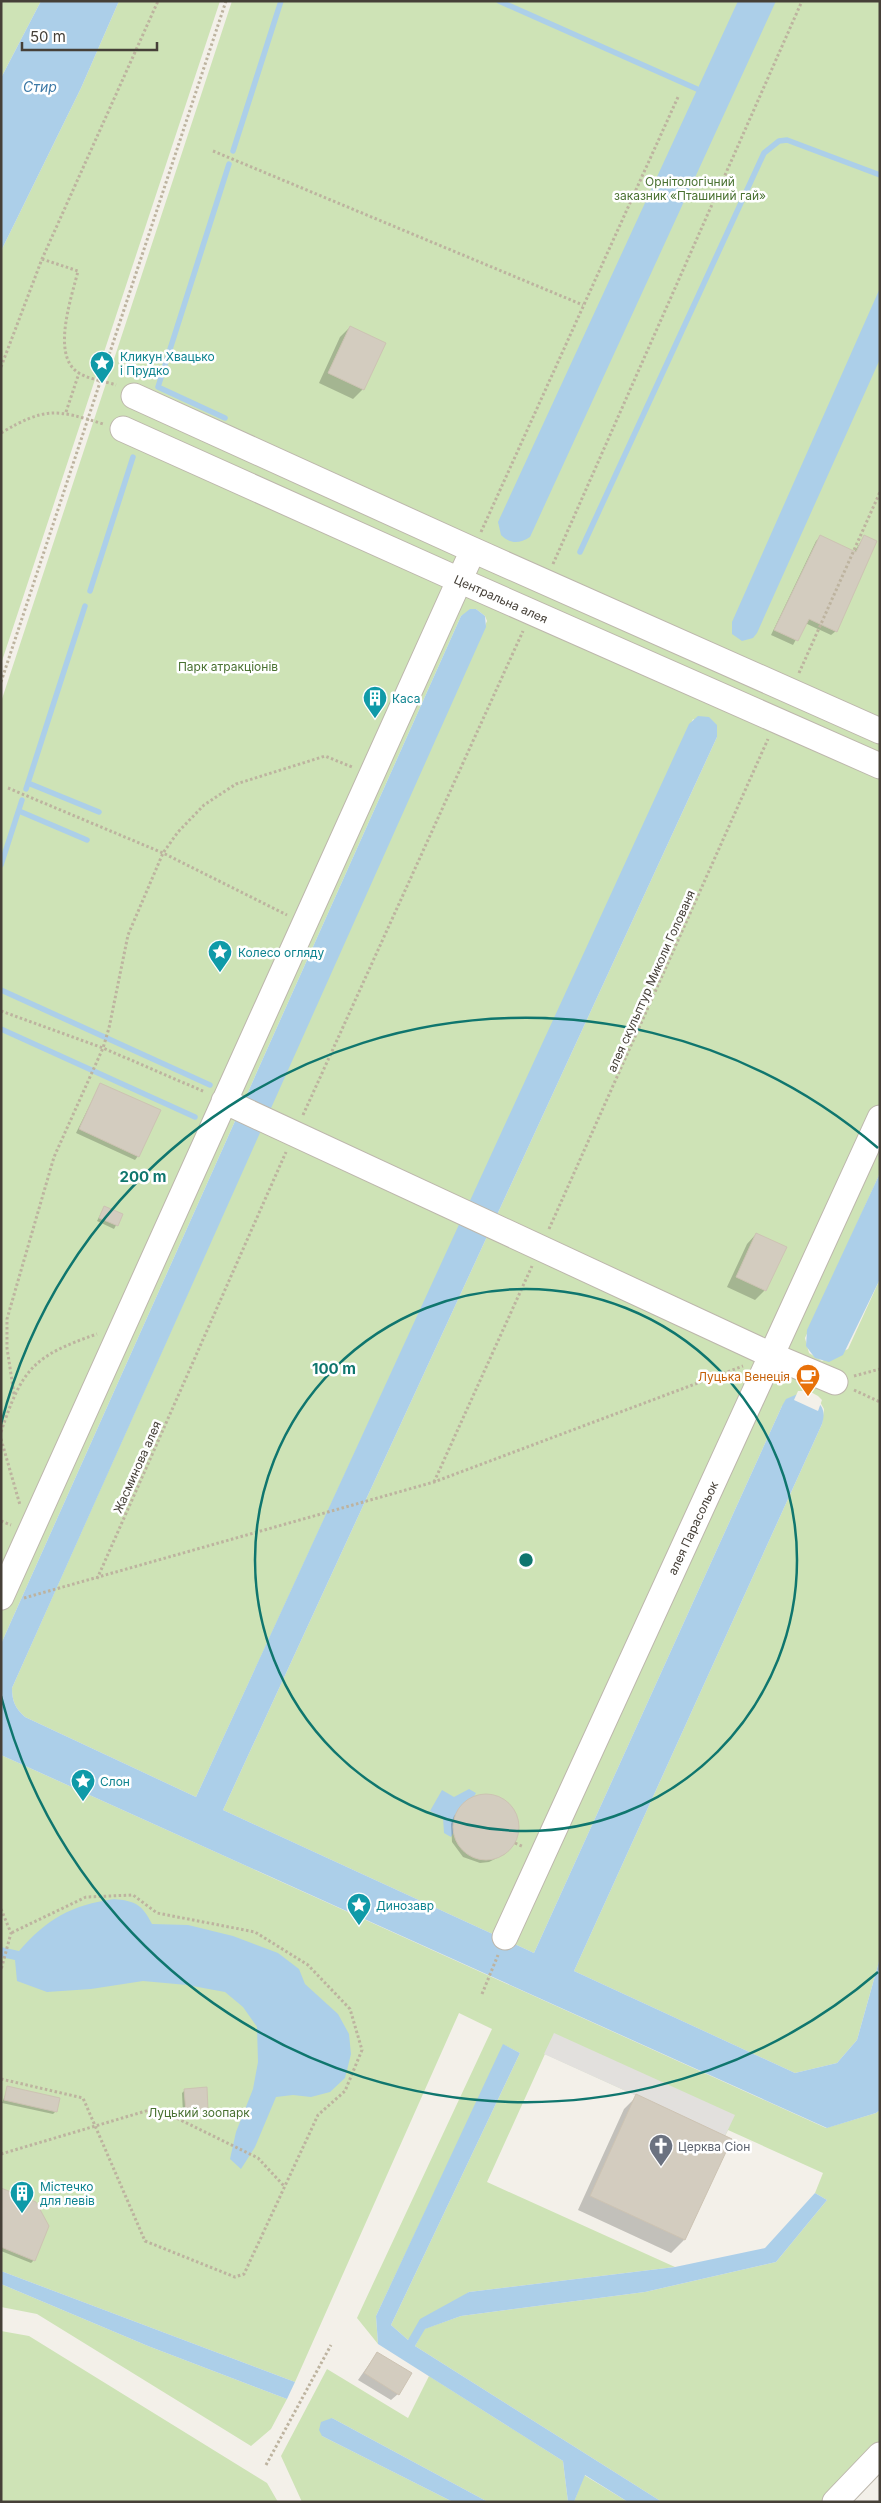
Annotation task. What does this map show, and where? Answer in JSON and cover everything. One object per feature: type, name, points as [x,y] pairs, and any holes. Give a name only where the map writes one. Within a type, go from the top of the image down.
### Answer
[{"type":"street","points":[[124,431],[136,395],[472,550],[880,731]]},
{"type":"street","name":"Центральна алея","points":[[124,431],[880,766]]},
{"type":"street","points":[[10,1598],[30,1534],[472,550]]},
{"type":"street","points":[[532,612],[545,582]]},
{"type":"street","points":[[777,720],[790,692]]},
{"type":"street","points":[[224,1101],[771,1355],[835,1382]]},
{"type":"street","name":"алея Парасольок","points":[[505,1937],[880,1118]]},
{"type":"street","points":[[846,2497],[880,2455]]},
{"type":"path","points":[[1,367],[42,259],[158,1]]},
{"type":"path","points":[[1,682],[226,1]]},
{"type":"path","points":[[545,582],[802,1]]},
{"type":"path","points":[[472,550],[678,97]]},
{"type":"path","points":[[213,151],[583,305]]},
{"type":"path","points":[[42,259],[78,272],[64,323],[64,344],[72,368],[79,373],[136,395]]},
{"type":"path","points":[[66,412],[79,373]]},
{"type":"path","points":[[1,433],[42,414],[66,412],[124,431]]},
{"type":"path","points":[[790,692],[880,492]]},
{"type":"path","name":"Жасминова алея","points":[[96,1579],[294,1133],[532,612]]},
{"type":"path","name":"алея скульптур Миколи Голованя","points":[[434,1482],[541,1248],[777,720]]},
{"type":"path","points":[[14,1394],[7,1348],[7,1319],[54,1157],[91,1079],[109,1028],[128,935],[163,853],[178,832],[204,804],[236,784],[325,756],[371,775]]},
{"type":"path","points":[[8,788],[163,853],[304,923]]},
{"type":"path","points":[[1,1011],[102,1048],[224,1101]]},
{"type":"path","points":[[1,1432],[14,1394],[28,1371],[53,1351],[123,1325]]},
{"type":"path","points":[[10,1598],[65,1588],[434,1482],[771,1355]]},
{"type":"path","points":[[835,1382],[880,1369]]},
{"type":"path","points":[[835,1382],[880,1402]]},
{"type":"path","points":[[1,1439],[30,1534]]},
{"type":"path","points":[[1,2079],[83,2098],[145,2241],[235,2278],[244,2274],[318,2115],[345,2091],[362,2050],[350,2009],[308,1965],[255,1932],[157,1913],[133,1894],[86,1897],[11,1933]]},
{"type":"path","points":[[1,1909],[11,1933],[1,1970]]},
{"type":"path","points":[[482,1994],[488,1980]]},
{"type":"path","points":[[1,2154],[156,2108],[258,2158],[285,2187]]},
{"type":"path","points":[[266,2466],[331,2345]]},
{"type":"green space","points":[[1,1],[41,1],[1,78]]},
{"type":"green space","points":[[119,1],[220,1],[1,664],[1,251],[81,88]]},
{"type":"green space","points":[[232,1],[880,1],[880,1173],[805,1338],[809,1353],[822,1361],[848,1349],[880,1279],[880,1958],[857,2040],[837,2063],[795,2073],[574,1971],[822,1424],[824,1409],[820,1402],[782,1406],[534,1953],[223,1810],[717,737],[693,719],[196,1797],[25,1717],[13,1701],[12,1688],[487,621],[485,616],[476,609],[461,616],[1,1644],[1,702]]},
{"type":"green space","name":"Луцький зоопарк","points":[[1,1755],[826,2128],[876,2113],[880,2110],[880,2442],[821,2502],[662,2502],[415,2346],[424,2329],[461,2316],[645,2292],[776,2262],[827,2200],[815,2193],[823,2173],[728,2130],[725,2136],[545,2054],[487,2182],[675,2267],[469,2292],[408,2340],[391,2325],[520,2053],[504,2045],[376,2316],[378,2344],[357,2318],[492,2029],[459,2013],[295,2382],[1,2271]]},
{"type":"green space","points":[[1,2284],[148,2346],[287,2399],[271,2429],[251,2446],[37,2314],[1,2307]]},
{"type":"green space","points":[[1,2331],[29,2336],[267,2483],[278,2502],[1,2502]]},
{"type":"green space","points":[[327,2369],[408,2418],[429,2376],[563,2461],[568,2502],[488,2502],[332,2418],[322,2436],[453,2502],[302,2502],[281,2456]]},
{"type":"green space","points":[[584,2475],[628,2502],[574,2502]]},
{"type":"shaded area","points":[[554,2033],[735,2115],[725,2136],[544,2054]]},
{"type":"water","name":"Стир","points":[[41,1],[119,1],[81,88],[1,251],[1,78]]},
{"type":"water","points":[[738,1],[776,1],[530,537],[518,542],[508,540],[501,535],[498,522]]},
{"type":"water","points":[[880,288],[880,359],[757,633],[753,638],[742,641],[732,634],[732,622]]},
{"type":"water","points":[[470,609],[476,609],[485,616],[486,627],[12,1688],[13,1701],[25,1717],[196,1797],[689,724],[698,716],[709,717],[717,725],[717,737],[223,1810],[534,1953],[782,1406],[786,1399],[800,1393],[811,1398],[822,1407],[822,1424],[574,1971],[795,2073],[837,2063],[857,2040],[880,1958],[880,2110],[876,2113],[827,2128],[1,1755],[1,1644],[461,616]]},
{"type":"water","points":[[880,1173],[880,1279],[843,1355],[829,1362],[815,1358],[806,1346],[807,1330]]},
{"type":"water","points":[[469,1789],[476,1793],[451,1837],[444,1833],[443,1818],[430,1811],[442,1790],[454,1797]]},
{"type":"water","points":[[114,1899],[137,1905],[145,1912],[152,1924],[188,1925],[233,1936],[278,1953],[299,1969],[305,1984],[338,2014],[349,2034],[351,2054],[345,2078],[330,2092],[311,2097],[293,2095],[276,2097],[255,2147],[241,2169],[230,2159],[236,2132],[253,2089],[258,2062],[257,2027],[243,2007],[225,1992],[187,1985],[143,1981],[91,1989],[47,1992],[17,1981],[15,1960],[1,1957],[1,1947],[19,1951],[40,1930],[61,1915],[85,1905]]},
{"type":"water","points":[[503,2044],[520,2053],[391,2325],[408,2340],[420,2319],[469,2292],[675,2267],[765,2248],[815,2193],[827,2200],[776,2262],[645,2292],[461,2316],[425,2329],[415,2346],[662,2502],[628,2502],[585,2475],[574,2502],[568,2502],[563,2461],[378,2344],[376,2316]]},
{"type":"water","points":[[1,2271],[295,2382],[287,2399],[148,2346],[1,2284]]},
{"type":"water","points":[[332,2418],[488,2502],[453,2502],[322,2436],[319,2430],[321,2422]]},
{"type":"pier","points":[[798,1391],[809,1391],[822,1400],[818,1411],[794,1400]]},
{"type":"building","points":[[350,326],[386,343],[364,390],[328,373]]},
{"type":"building","points":[[820,535],[856,552],[864,535],[877,541],[837,632],[809,619],[798,641],[774,630]]},
{"type":"building","points":[[100,1083],[161,1110],[139,1157],[79,1129]]},
{"type":"building","points":[[104,1206],[123,1214],[118,1226],[99,1218]]},
{"type":"building","points":[[756,1233],[787,1247],[766,1291],[736,1277]]},
{"type":"building","points":[[480,1794],[492,1794],[504,1799],[514,1809],[519,1821],[517,1840],[504,1855],[492,1860],[480,1860],[468,1855],[458,1845],[453,1833],[453,1821],[458,1809],[468,1799]]},
{"type":"building","points":[[7,2086],[60,2098],[57,2112],[4,2100]]},
{"type":"building","points":[[207,2087],[208,2110],[186,2112],[184,2089]]},
{"type":"building","name":"Церква Сіон","points":[[636,2094],[732,2139],[685,2240],[590,2196]]},
{"type":"building","name":"Містечко для левів","points":[[1,2188],[36,2202],[49,2226],[35,2261],[1,2247]]},
{"type":"building","points":[[377,2352],[412,2373],[399,2395],[364,2373]]},
{"type":"waterway","points":[[233,151],[281,1]]},
{"type":"waterway","points":[[499,1],[697,89]]},
{"type":"waterway","points":[[580,552],[764,153],[779,141],[787,140],[880,175]]},
{"type":"waterway","points":[[225,418],[158,387],[229,164]]},
{"type":"waterway","points":[[90,591],[133,457]]},
{"type":"waterway","points":[[26,789],[85,606]]},
{"type":"waterway","points":[[28,783],[99,812]]},
{"type":"waterway","points":[[1,865],[22,800]]},
{"type":"waterway","points":[[19,811],[87,840]]},
{"type":"waterway","points":[[1,990],[210,1085]]},
{"type":"waterway","points":[[1,1029],[195,1117]]},
{"type":"place","name":"Кликун Хвацько і Прудко","points":[[102,384]]},
{"type":"place","name":"Каса","points":[[375,719]]},
{"type":"place","name":"Колесо огляду","points":[[220,973]]},
{"type":"place","name":"Луцька Венеція","points":[[808,1397]]},
{"type":"place","name":"Слон","points":[[83,1802]]},
{"type":"place","name":"Динозавр","points":[[359,1926]]},
{"type":"place","name":"Церква Сіон","points":[[661,2167]]},
{"type":"place","name":"Містечко для левів","points":[[22,2214]]},
{"type":"park label","name":"Орнітологічний заказник «Пташиний гай»","points":[[690,188]]},
{"type":"park label","name":"Парк атракціонів","points":[[228,666]]}]
